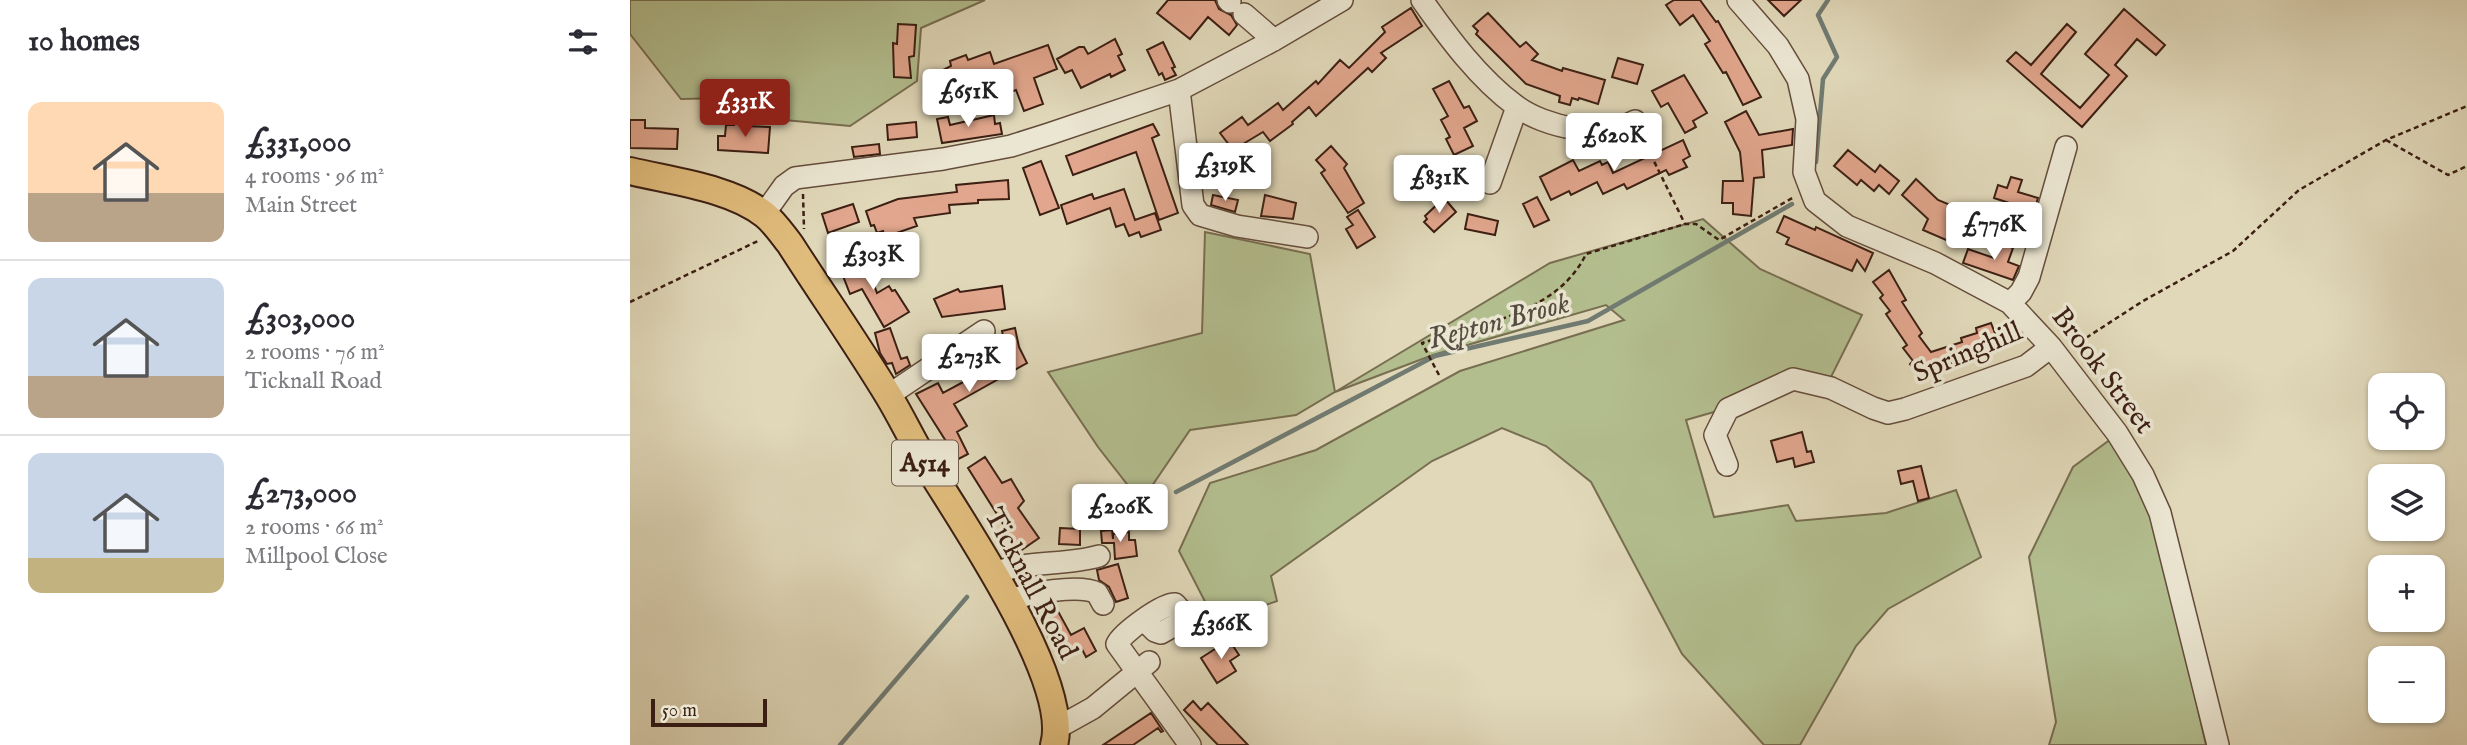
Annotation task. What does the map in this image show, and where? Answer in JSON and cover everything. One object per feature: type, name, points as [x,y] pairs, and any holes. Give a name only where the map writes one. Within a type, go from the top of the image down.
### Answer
[{"type":"main road","points":[[630,171],[721,194],[782,224]]},
{"type":"main road","name":"Ticknall Road","points":[[782,224],[888,395],[925,463],[995,573],[1052,695],[1055,736]]},
{"type":"street","points":[[782,224],[784,186],[790,180],[898,166],[1011,146],[1179,90],[1274,40],[1342,0]]},
{"type":"street","points":[[1423,0],[1474,66],[1517,107],[1537,117],[1581,130],[1623,129],[1635,121]]},
{"type":"street","points":[[1738,0],[1778,46],[1798,79],[1807,118],[1804,172],[1809,187]]},
{"type":"street","points":[[1234,5],[1274,40]]},
{"type":"street","points":[[1179,90],[1193,205],[1200,215],[1208,220],[1237,226],[1307,237]]},
{"type":"street","points":[[1490,183],[1517,107]]},
{"type":"street","points":[[2011,303],[2029,277],[2066,147]]},
{"type":"street","name":"Brook Street","points":[[1809,187],[1815,201],[1847,226],[1935,263],[2011,303],[2055,351],[2117,433],[2143,475],[2161,513],[2218,745]]},
{"type":"street","points":[[888,395],[984,331]]},
{"type":"street","name":"Springhill","points":[[1727,465],[1715,435],[1728,409],[1793,379],[1831,388],[1888,413],[2026,366],[2055,351]]},
{"type":"street","points":[[995,573],[1014,565],[1072,562],[1099,556]]},
{"type":"street","points":[[1030,564],[1044,593]]},
{"type":"street","points":[[1009,601],[1025,593],[1091,590],[1097,593],[1103,604]]},
{"type":"street","points":[[1144,620],[1126,632],[1116,645],[1142,667],[1191,745]]},
{"type":"street","points":[[1055,736],[1142,667]]},
{"type":"path","points":[[2055,351],[2233,251],[2299,190],[2386,140],[2467,106]]},
{"type":"path","points":[[1635,121],[1685,223]]},
{"type":"path","points":[[2386,140],[2448,175],[2467,166]]},
{"type":"path","points":[[630,302],[782,224],[803,177]]},
{"type":"path","points":[[1439,375],[1422,344],[1532,308],[1578,271],[1586,254],[1685,223],[1696,224],[1719,240],[1809,187]]},
{"type":"green space","points":[[630,0],[985,0],[921,28],[917,81],[850,126],[773,119],[727,98],[681,99],[630,34]]},
{"type":"green space","points":[[1703,219],[1760,269],[1862,315],[1830,379],[1686,420],[1714,517],[1788,505],[1796,521],[1886,513],[1956,490],[1981,557],[1888,609],[1856,646],[1800,745],[1764,745],[1682,654],[1591,482],[1546,446],[1502,428],[1432,461],[1271,576],[1277,601],[1216,623],[1179,551],[1210,483],[1316,450],[1460,371],[1624,320],[1606,305],[1433,355],[1335,392],[1550,263]]},
{"type":"green space","points":[[1205,232],[1310,254],[1335,392],[1296,415],[1190,430],[1141,502],[1098,447],[1048,372],[1202,333]]},
{"type":"green space","points":[[2111,439],[2137,480],[2155,520],[2206,745],[2049,745],[2056,722],[2029,557],[2073,467]]},
{"type":"building","points":[[1168,0],[1215,0],[1219,9],[1231,15],[1237,25],[1229,35],[1208,17],[1190,39],[1157,13]]},
{"type":"building","points":[[1674,0],[1700,0],[1716,22],[1718,21],[1761,97],[1743,105],[1726,72],[1723,73],[1705,44],[1710,41],[1693,15],[1680,25],[1666,5]]},
{"type":"building","points":[[1768,0],[1801,0],[1784,16]]},
{"type":"building","points":[[1411,8],[1422,26],[1381,53],[1386,58],[1372,72],[1368,68],[1316,116],[1309,107],[1293,124],[1270,141],[1263,132],[1233,150],[1220,133],[1242,117],[1248,125],[1278,103],[1283,110],[1316,81],[1318,84],[1340,60],[1349,68],[1385,32],[1382,27]]},
{"type":"building","points":[[2124,9],[2165,45],[2156,55],[2137,39],[2115,65],[2127,76],[2082,127],[2007,61],[2016,52],[2031,65],[2067,24],[2076,32],[2041,74],[2080,108],[2109,75],[2085,54]]},
{"type":"building","points":[[1488,13],[1520,47],[1526,42],[1538,54],[1532,60],[1562,71],[1563,68],[1605,80],[1598,104],[1579,98],[1572,98],[1570,105],[1559,102],[1560,96],[1526,84],[1476,34],[1478,31],[1473,26]]},
{"type":"building","points":[[898,24],[916,25],[914,56],[909,57],[911,78],[894,77],[893,43],[897,44]]},
{"type":"building","points":[[1115,39],[1122,54],[1118,56],[1125,70],[1081,88],[1072,70],[1065,73],[1057,59],[1079,47],[1084,47],[1088,54]]},
{"type":"building","points":[[1163,42],[1176,75],[1165,80],[1162,73],[1159,75],[1147,50]]},
{"type":"building","points":[[1048,45],[1057,69],[1034,78],[1043,104],[1024,111],[1016,90],[996,97],[987,72],[944,85],[939,72],[951,66],[950,61],[966,55],[968,60],[990,52],[994,64]]},
{"type":"building","points":[[1618,58],[1643,65],[1637,84],[1612,77]]},
{"type":"building","points":[[1684,75],[1707,113],[1693,121],[1696,127],[1685,133],[1668,103],[1661,107],[1652,91]]},
{"type":"building","points":[[1449,81],[1464,108],[1469,106],[1477,121],[1464,128],[1473,146],[1454,155],[1446,139],[1450,137],[1441,120],[1448,116],[1433,89]]},
{"type":"building","points":[[1746,111],[1759,135],[1793,129],[1792,145],[1762,150],[1764,177],[1754,178],[1751,216],[1733,214],[1733,203],[1722,203],[1723,181],[1743,181],[1740,152],[1725,122]]},
{"type":"building","points":[[994,115],[995,124],[1000,123],[1002,134],[942,143],[937,119],[948,117],[950,125]]},
{"type":"building","points":[[630,120],[645,120],[645,128],[678,129],[677,149],[630,148]]},
{"type":"building","points":[[734,122],[745,122],[745,126],[770,127],[768,153],[718,150],[718,136],[725,136],[726,125],[734,125]]},
{"type":"building","points":[[916,122],[917,137],[888,140],[887,125]]},
{"type":"building","points":[[1153,124],[1159,135],[1152,138],[1178,213],[1159,220],[1136,152],[1073,175],[1066,156]]},
{"type":"building","points":[[1683,140],[1690,156],[1683,160],[1687,167],[1669,175],[1666,170],[1627,189],[1624,184],[1603,194],[1597,182],[1571,195],[1569,191],[1551,200],[1540,177],[1573,160],[1579,171],[1600,161],[1602,165],[1608,162],[1613,173]]},
{"type":"building","points":[[879,144],[880,154],[854,157],[852,147]]},
{"type":"building","points":[[1331,146],[1347,164],[1344,168],[1364,203],[1348,213],[1321,173],[1325,170],[1316,160]]},
{"type":"building","points":[[1848,150],[1875,172],[1880,165],[1899,181],[1889,194],[1879,185],[1874,191],[1861,180],[1857,185],[1834,166]]},
{"type":"building","points":[[1041,161],[1059,208],[1040,215],[1023,168]]},
{"type":"building","points":[[1461,163],[1467,174],[1460,178],[1463,183],[1438,196],[1429,179]]},
{"type":"building","points":[[2011,177],[2022,180],[2018,192],[2038,198],[2034,211],[1994,198],[1998,185],[2007,188]]},
{"type":"building","points":[[1916,179],[1938,200],[1967,212],[1953,243],[1923,230],[1928,219],[1902,195]]},
{"type":"building","points":[[1008,180],[1009,199],[949,205],[950,213],[914,218],[917,226],[885,237],[883,231],[877,233],[874,225],[871,226],[866,211],[898,199],[957,192],[956,185]]},
{"type":"building","points":[[1124,189],[1135,220],[1155,213],[1161,230],[1141,237],[1139,232],[1129,236],[1124,224],[1116,227],[1110,208],[1067,224],[1061,205],[1092,194],[1094,199]]},
{"type":"building","points":[[1213,195],[1238,200],[1235,212],[1211,205]]},
{"type":"building","points":[[1265,195],[1296,203],[1293,219],[1261,216]]},
{"type":"building","points":[[1537,197],[1549,220],[1534,227],[1523,204]]},
{"type":"building","points":[[1444,198],[1456,212],[1434,232],[1424,222],[1427,219],[1425,216]]},
{"type":"building","points":[[853,204],[859,222],[828,233],[822,214]]},
{"type":"building","points":[[1358,210],[1375,237],[1357,248],[1346,229],[1353,225],[1347,217]]},
{"type":"building","points":[[1468,214],[1498,221],[1495,235],[1465,229]]},
{"type":"building","points":[[1784,216],[1815,230],[1816,227],[1873,253],[1865,271],[1857,260],[1852,271],[1786,244],[1789,238],[1777,232]]},
{"type":"building","points":[[1999,243],[2013,248],[2008,262],[2019,266],[2013,280],[1963,263],[1968,249],[1994,258]]},
{"type":"building","points":[[856,256],[861,270],[868,268],[877,293],[889,286],[892,291],[895,290],[909,312],[884,327],[862,289],[850,294],[838,263]]},
{"type":"building","points":[[1889,270],[1906,300],[1902,302],[1922,333],[1919,336],[1931,352],[1962,342],[1961,338],[1977,333],[1976,328],[1991,323],[1998,341],[1982,347],[1983,351],[1968,356],[1969,360],[1953,366],[1949,355],[1920,377],[1903,348],[1907,345],[1886,314],[1890,311],[1880,298],[1883,295],[1873,282]]},
{"type":"building","points":[[1002,286],[1005,309],[942,317],[934,299],[958,289],[960,292]]},
{"type":"building","points":[[890,328],[901,359],[907,357],[910,365],[896,374],[892,363],[887,364],[880,353],[875,333]]},
{"type":"building","points":[[1015,328],[1019,347],[1027,363],[954,404],[967,426],[957,432],[968,454],[949,464],[942,450],[949,446],[916,394],[938,383],[943,393],[967,380],[963,373],[1006,350],[1002,331]]},
{"type":"building","points":[[1802,432],[1807,452],[1811,451],[1814,462],[1795,467],[1793,458],[1777,462],[1771,441]]},
{"type":"building","points":[[985,457],[1002,483],[1011,479],[1024,501],[1018,508],[1039,538],[1020,551],[968,468]]},
{"type":"building","points":[[1921,466],[1929,498],[1918,501],[1913,481],[1901,484],[1898,471]]},
{"type":"building","points":[[1060,528],[1080,529],[1080,545],[1059,544]]},
{"type":"building","points":[[1112,530],[1113,539],[1113,534],[1129,532],[1129,540],[1135,540],[1137,556],[1115,559],[1114,543],[1102,543],[1101,531]]},
{"type":"building","points":[[1118,564],[1128,598],[1116,602],[1109,587],[1099,580],[1097,570]]},
{"type":"building","points":[[1054,604],[1071,635],[1084,628],[1096,651],[1086,657],[1082,649],[1061,660],[1035,612]]},
{"type":"building","points":[[1229,640],[1239,655],[1230,661],[1236,671],[1217,683],[1201,658]]},
{"type":"building","points":[[1193,701],[1201,710],[1208,703],[1248,745],[1218,745],[1184,710]]},
{"type":"building","points":[[1151,713],[1163,731],[1158,728],[1133,745],[1103,745]]},
{"type":"waterway","name":"Repton Brook","points":[[1816,162],[1823,79],[1837,57],[1818,15],[1828,0]]},
{"type":"waterway","name":"Repton Brook","points":[[1176,492],[1435,356],[1588,321],[1792,204]]},
{"type":"waterway","name":"Repton Brook","points":[[840,745],[967,597]]}]
